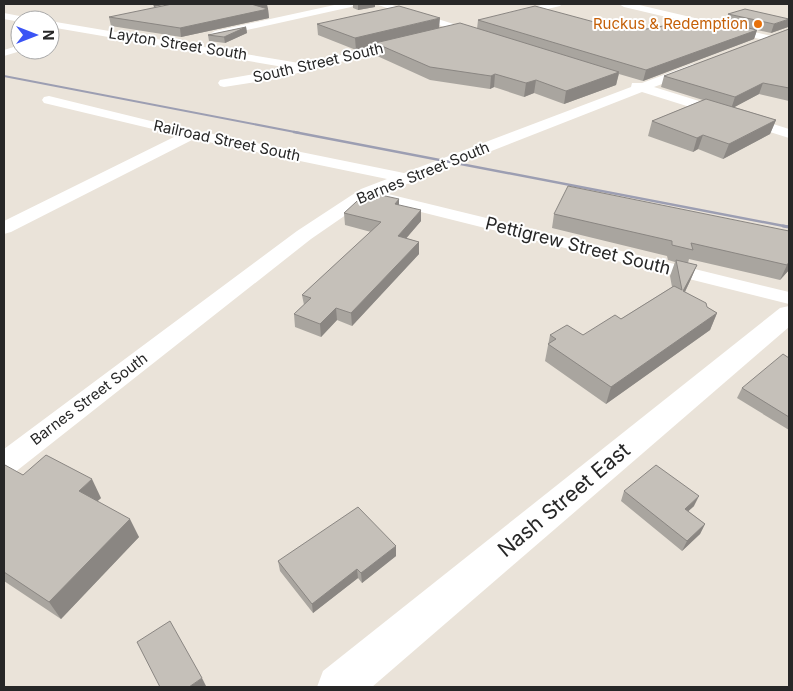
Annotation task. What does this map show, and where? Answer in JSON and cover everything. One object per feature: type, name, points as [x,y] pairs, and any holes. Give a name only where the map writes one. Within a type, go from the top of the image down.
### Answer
[{"type":"main road","name":"Nash Street East","points":[[339,687],[789,314]]},
{"type":"street","points":[[175,44],[351,4]]},
{"type":"street","points":[[380,4],[495,40]]},
{"type":"street","points":[[503,17],[557,4]]},
{"type":"street","points":[[624,4],[789,43]]},
{"type":"street","points":[[60,35],[98,23]]},
{"type":"street","points":[[439,33],[476,24]]},
{"type":"street","name":"Layton Street South","points":[[60,25],[306,67]]},
{"type":"street","points":[[744,49],[789,32]]},
{"type":"street","name":"South Street South","points":[[224,83],[275,75],[420,38]]},
{"type":"street","points":[[5,53],[10,51]]},
{"type":"street","name":"Barnes Street South","points":[[4,465],[304,235],[366,193],[707,63]]},
{"type":"street","points":[[624,82],[789,134]]},
{"type":"street","name":"Railroad Street South","points":[[49,100],[159,127],[405,178]]},
{"type":"street","points":[[4,228],[194,133]]},
{"type":"street","name":"Pettigrew Street South","points":[[366,193],[789,298]]},
{"type":"building","points":[[172,4],[251,4],[268,9],[180,28],[109,17]]},
{"type":"building","points":[[399,6],[440,18],[355,38],[317,24]]},
{"type":"building","points":[[535,6],[609,26],[616,24],[641,30],[663,26],[677,29],[710,19],[757,30],[646,70],[478,20]]},
{"type":"building","points":[[745,9],[789,19],[774,24],[728,14]]},
{"type":"building","points":[[460,23],[619,72],[566,91],[536,80],[526,83],[495,74],[491,76],[430,67],[375,43]]},
{"type":"building","points":[[246,27],[224,37],[208,35]]},
{"type":"building","points":[[789,29],[789,88],[763,83],[735,97],[664,76]]},
{"type":"building","points":[[706,99],[776,120],[729,144],[703,135],[697,138],[652,121]]},
{"type":"building","points":[[568,186],[789,231],[789,262],[787,265],[691,243],[693,250],[672,245],[672,241],[554,214]]},
{"type":"building","points":[[367,192],[399,199],[395,204],[421,210],[398,236],[419,242],[351,313],[336,308],[320,324],[294,314],[311,298],[302,295],[381,222],[344,213]]},
{"type":"building","points":[[676,260],[697,265],[683,291],[706,303],[707,307],[717,313],[611,387],[548,344],[556,339],[550,335],[567,325],[583,335],[615,315],[621,319],[674,286],[682,290]]},
{"type":"building","points":[[783,354],[789,358],[789,417],[742,388]]},
{"type":"building","points":[[46,455],[92,479],[79,491],[130,519],[49,602],[4,572],[4,467],[5,465],[23,475]]},
{"type":"building","points":[[656,465],[699,496],[685,509],[705,524],[687,541],[624,491]]},
{"type":"building","points":[[358,507],[396,546],[361,573],[357,569],[312,604],[278,561]]},
{"type":"building","points":[[170,621],[202,678],[189,687],[160,687],[137,642]]},
{"type":"railway","points":[[4,76],[300,133]]},
{"type":"railway","points":[[294,132],[789,227],[783,226]]},
{"type":"place","name":"Ruckus & Redemption","points":[[758,24]]}]
